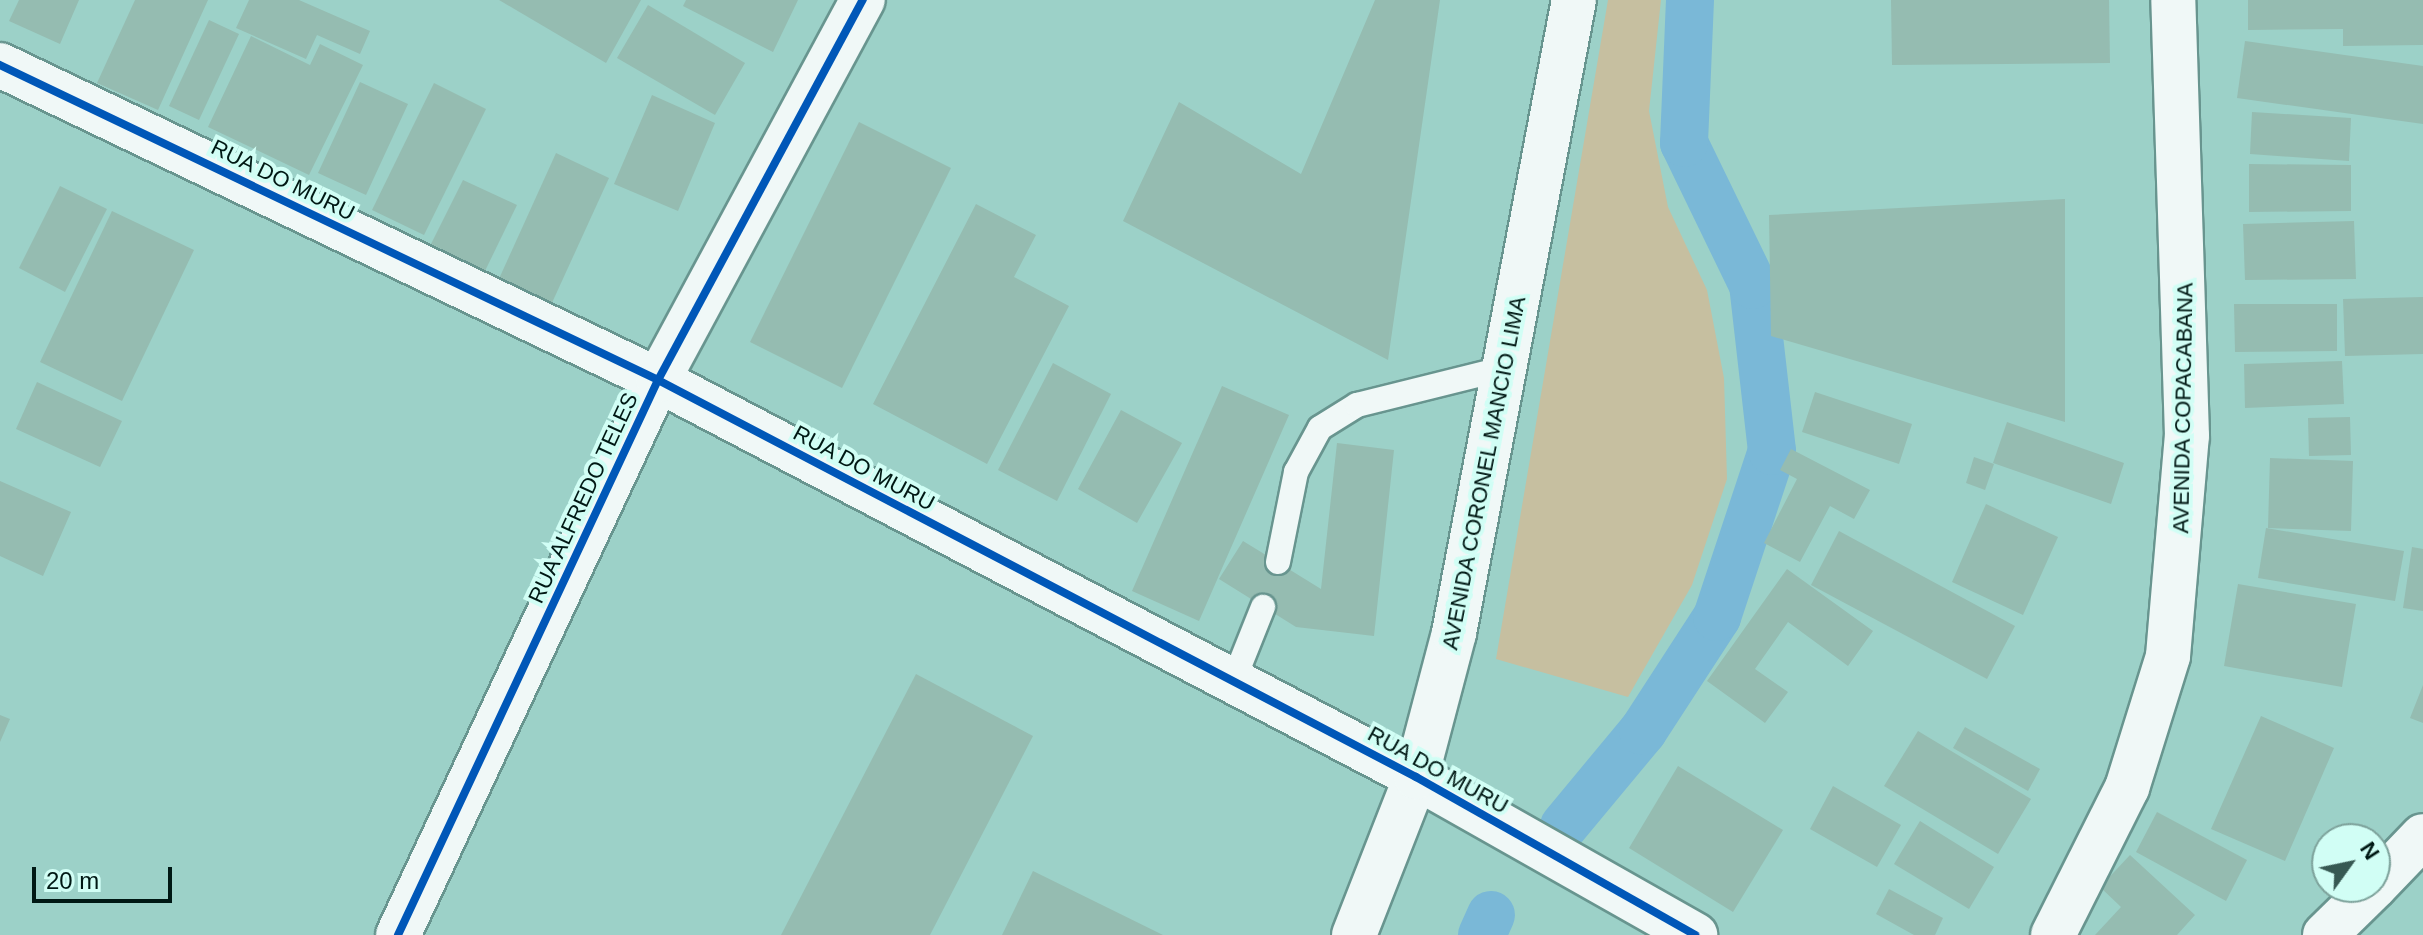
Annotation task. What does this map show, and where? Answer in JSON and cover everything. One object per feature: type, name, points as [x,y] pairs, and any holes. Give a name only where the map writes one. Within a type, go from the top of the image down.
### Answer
[{"type":"street","name":"RUA ALFREDO TELES","points":[[398,935],[658,380],[863,0]]},
{"type":"street","name":"AVENIDA CORONEL MANCIO LIMA","points":[[1354,935],[1416,777],[1454,633],[1574,0]]},
{"type":"street","name":"AVENIDA COPACABANA","points":[[2053,935],[2127,788],[2168,656],[2187,436],[2173,0]]},
{"type":"street","name":"RUA DO MURU","points":[[0,65],[658,380],[1416,777],[1695,935]]},
{"type":"street","points":[[2391,869],[2423,836]]},
{"type":"street","points":[[2325,935],[2357,903]]},
{"type":"lane","points":[[1278,562],[1296,472],[1320,428],[1357,405],[1505,368]]},
{"type":"lane","points":[[1233,682],[1263,607]]},
{"type":"shaded area","points":[[1608,0],[1661,0],[1649,111],[1668,207],[1707,290],[1724,378],[1727,479],[1692,585],[1628,697],[1496,659]]},
{"type":"building","points":[[19,0],[79,0],[60,44],[9,21]]},
{"type":"building","points":[[135,0],[208,0],[158,110],[97,83]]},
{"type":"building","points":[[249,0],[299,0],[370,31],[360,54],[317,35],[306,59],[236,28]]},
{"type":"building","points":[[499,0],[641,0],[606,63]]},
{"type":"building","points":[[686,0],[798,0],[773,52],[683,6]]},
{"type":"building","points":[[1375,0],[1440,0],[1388,360],[1123,221],[1179,102],[1301,174]]},
{"type":"building","points":[[1891,0],[2109,0],[2110,63],[1892,65]]},
{"type":"building","points":[[2248,0],[2423,0],[2423,45],[2343,46],[2343,29],[2248,30]]},
{"type":"building","points":[[648,5],[745,63],[715,115],[617,58]]},
{"type":"building","points":[[209,20],[239,34],[199,120],[169,106]]},
{"type":"building","points":[[251,36],[310,65],[320,44],[363,65],[309,175],[208,127]]},
{"type":"building","points":[[2245,41],[2423,66],[2423,124],[2237,98]]},
{"type":"building","points":[[360,82],[408,104],[366,195],[318,173]]},
{"type":"building","points":[[434,83],[486,109],[424,235],[372,210]]},
{"type":"building","points":[[652,95],[715,123],[678,211],[614,184]]},
{"type":"building","points":[[2252,112],[2351,118],[2349,161],[2250,154]]},
{"type":"building","points":[[859,122],[951,168],[842,388],[750,342]]},
{"type":"building","points":[[556,153],[609,178],[551,305],[498,281]]},
{"type":"building","points":[[2249,164],[2351,165],[2351,211],[2249,212]]},
{"type":"building","points":[[463,180],[517,205],[485,271],[431,244]]},
{"type":"building","points":[[60,186],[107,209],[65,292],[19,268]]},
{"type":"building","points":[[2065,199],[2065,422],[1771,336],[1769,215]]},
{"type":"building","points":[[976,204],[1036,235],[1014,277],[1069,306],[987,464],[873,404]]},
{"type":"building","points":[[112,211],[194,250],[122,401],[40,362]]},
{"type":"building","points":[[2354,221],[2356,279],[2245,280],[2243,224]]},
{"type":"building","points":[[2423,297],[2423,354],[2345,356],[2343,299]]},
{"type":"building","points":[[2234,304],[2337,304],[2337,351],[2235,352]]},
{"type":"building","points":[[2342,361],[2344,404],[2245,408],[2244,364]]},
{"type":"building","points":[[1053,363],[1111,394],[1057,501],[998,470]]},
{"type":"building","points":[[37,382],[122,421],[100,467],[16,429]]},
{"type":"building","points":[[1222,386],[1289,415],[1199,621],[1132,591]]},
{"type":"building","points":[[1815,392],[1912,424],[1899,464],[1802,432]]},
{"type":"building","points":[[1121,410],[1182,443],[1137,523],[1078,489]]},
{"type":"building","points":[[2350,417],[2351,455],[2309,456],[2308,418]]},
{"type":"building","points":[[2007,422],[2124,463],[2111,504],[1993,463]]},
{"type":"building","points":[[1337,443],[1394,450],[1374,636],[1296,627],[1219,579],[1243,541],[1321,589]]},
{"type":"building","points":[[1791,449],[1870,490],[1854,519],[1830,506],[1800,562],[1764,543],[1797,479],[1780,470]]},
{"type":"building","points":[[1974,457],[1994,464],[1985,490],[1966,483]]},
{"type":"building","points":[[2270,458],[2353,461],[2351,531],[2268,528]]},
{"type":"building","points":[[0,481],[71,512],[43,576],[0,556]]},
{"type":"building","points":[[1986,504],[2058,537],[2023,615],[1952,582]]},
{"type":"building","points":[[2266,528],[2404,551],[2395,601],[2258,578]]},
{"type":"building","points":[[1839,531],[2015,626],[1987,679],[1811,585]]},
{"type":"building","points":[[2412,547],[2423,549],[2423,611],[2403,608]]},
{"type":"building","points":[[1787,569],[1873,631],[1848,666],[1788,622],[1755,669],[1788,692],[1765,723],[1707,681]]},
{"type":"building","points":[[2238,584],[2356,604],[2342,687],[2224,666]]},
{"type":"building","points":[[916,674],[1033,736],[930,935],[781,935]]},
{"type":"building","points":[[2423,685],[2423,723],[2410,718]]},
{"type":"building","points":[[0,715],[10,719],[0,742]]},
{"type":"building","points":[[2261,716],[2334,748],[2285,861],[2211,829]]},
{"type":"building","points":[[1965,727],[2040,769],[2028,791],[1953,748]]},
{"type":"building","points":[[1918,731],[2031,799],[1998,854],[1884,786]]},
{"type":"building","points":[[1678,766],[1783,830],[1733,912],[1629,848]]},
{"type":"building","points":[[1833,786],[1901,825],[1877,867],[1810,829]]},
{"type":"building","points":[[2157,812],[2247,860],[2226,901],[2136,852]]},
{"type":"building","points":[[1920,821],[1994,867],[1969,909],[1894,864]]},
{"type":"building","points":[[2130,855],[2195,915],[2177,935],[2095,935],[2121,907],[2100,887]]},
{"type":"building","points":[[1033,871],[1163,935],[1002,935]]},
{"type":"building","points":[[1889,889],[1943,918],[1935,935],[1914,935],[1876,914]]},
{"type":"waterway","points":[[1564,826],[1643,731],[1717,617],[1772,451],[1753,285],[1684,143],[1690,0]]},
{"type":"waterway","points":[[1482,935],[1491,915]]},
{"type":"cycle path","points":[[398,935],[658,380],[863,0]]},
{"type":"cycle path","points":[[0,65],[658,380],[1416,777],[1695,935]]}]
